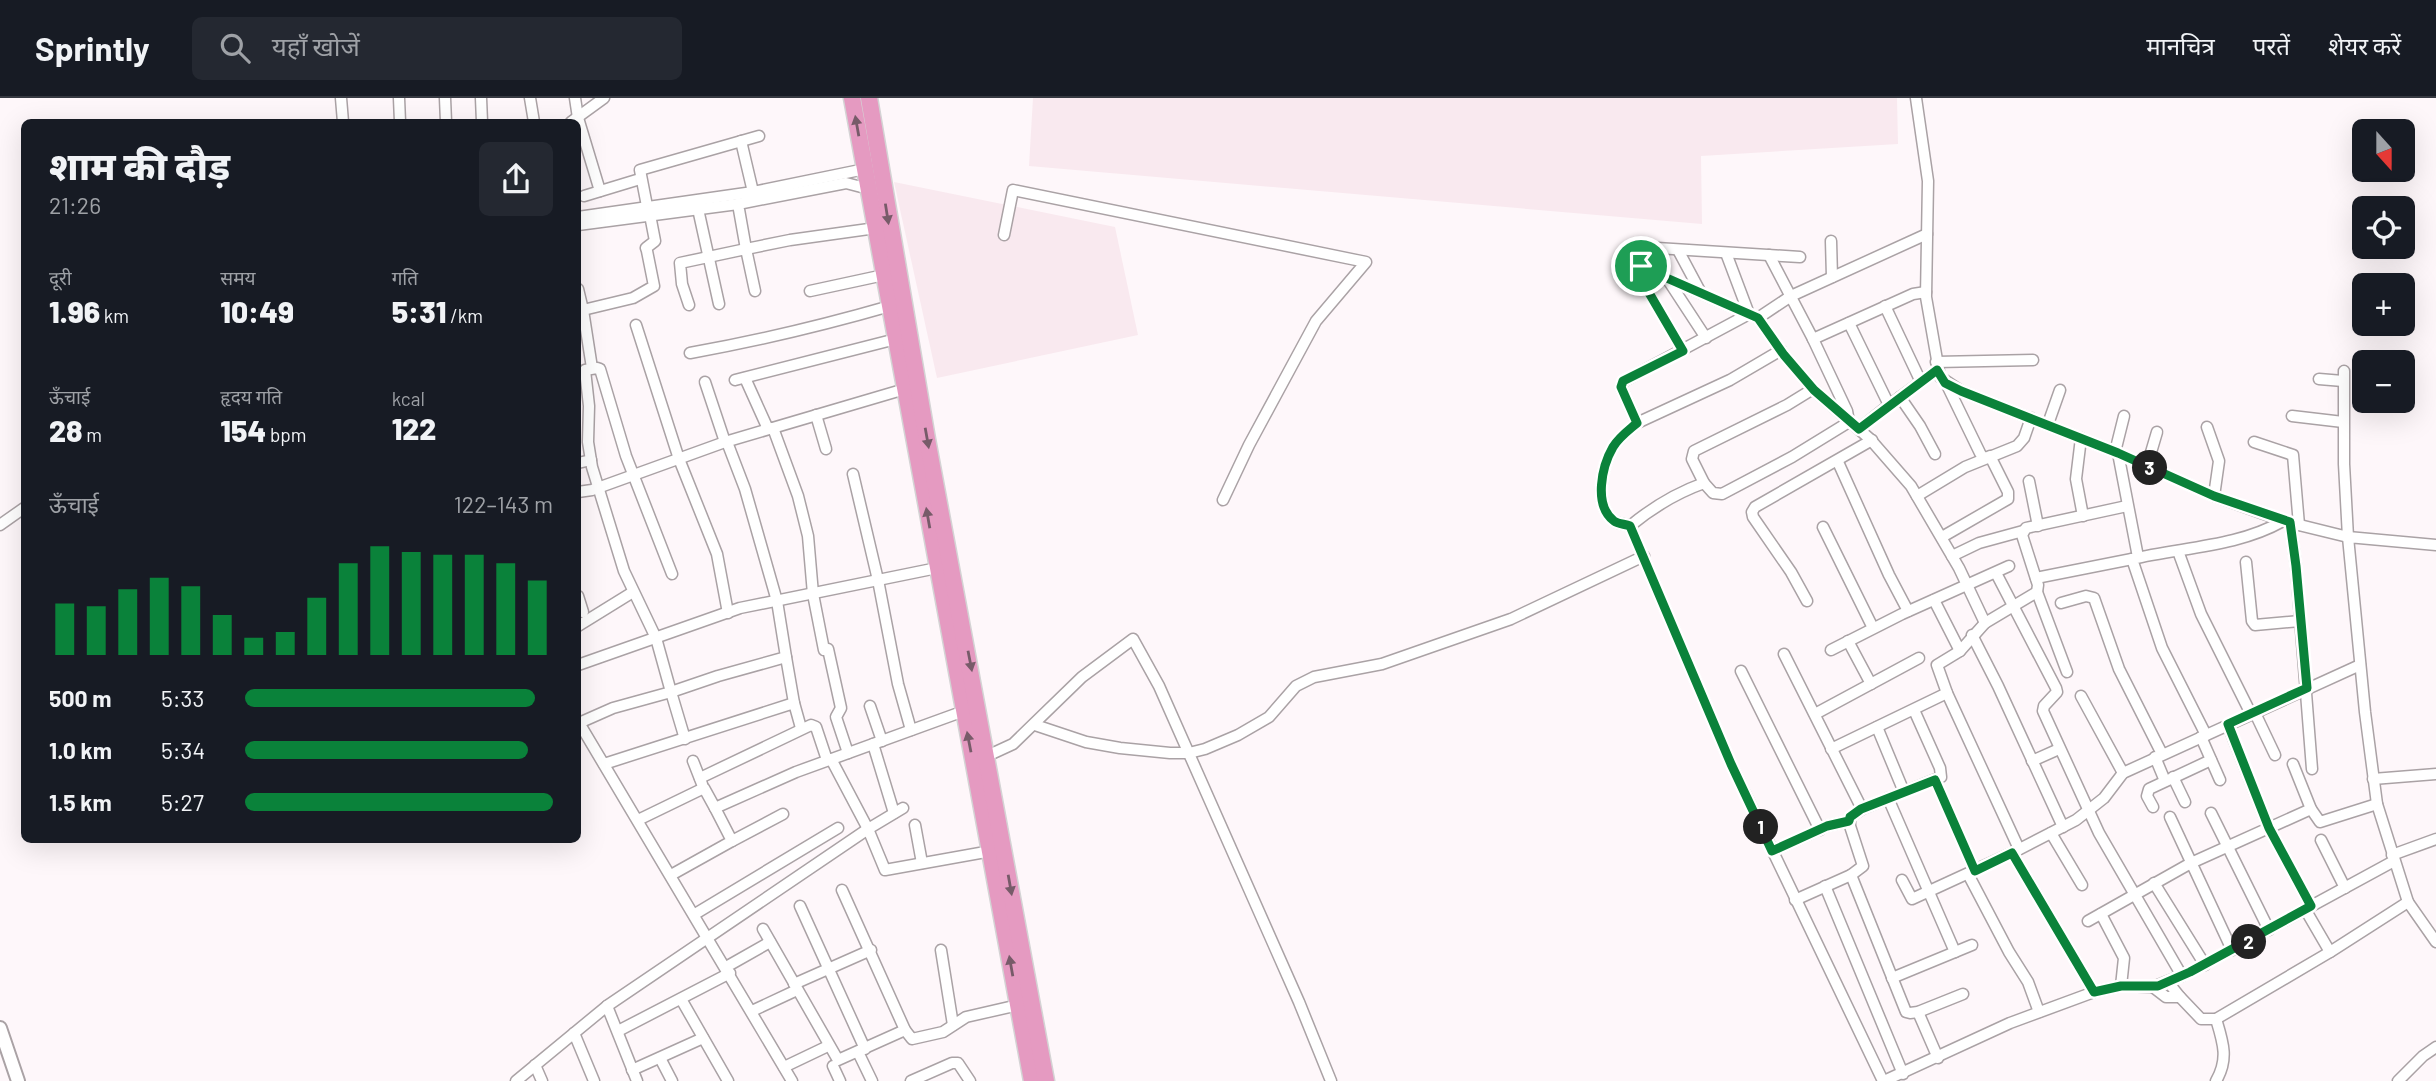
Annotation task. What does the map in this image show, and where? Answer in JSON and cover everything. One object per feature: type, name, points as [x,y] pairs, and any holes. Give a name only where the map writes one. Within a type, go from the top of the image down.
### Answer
[{"type":"main road","points":[[852,98],[1032,1081]]},
{"type":"main road","points":[[869,98],[927,439],[1046,1081]]},
{"type":"street","points":[[341,98],[343,119]]},
{"type":"street","points":[[400,98],[400,119]]},
{"type":"street","points":[[445,98],[446,119]]},
{"type":"street","points":[[481,98],[482,119]]},
{"type":"street","points":[[530,98],[534,119]]},
{"type":"street","points":[[574,119],[575,98]]},
{"type":"street","points":[[575,119],[604,98]]},
{"type":"street","points":[[1916,98],[1928,181],[1926,292],[1936,366],[1980,453],[1983,458],[1987,457]]},
{"type":"street","points":[[583,310],[633,298],[652,289],[654,282],[646,248],[655,241],[644,211],[639,172],[643,168],[759,136]]},
{"type":"street","points":[[581,139],[600,191]]},
{"type":"street","points":[[741,141],[753,192]]},
{"type":"street","points":[[581,224],[865,169]]},
{"type":"street","points":[[583,195],[640,179]]},
{"type":"street","points":[[581,218],[738,204],[846,183],[869,189]]},
{"type":"street","points":[[1004,235],[1013,190],[1366,262],[1315,321],[1223,500]]},
{"type":"street","points":[[738,204],[755,291]]},
{"type":"street","points":[[698,209],[719,304]]},
{"type":"street","points":[[689,305],[682,284],[680,263],[790,240],[876,228]]},
{"type":"street","points":[[1637,423],[1621,387],[1623,381],[1791,296],[1927,234]]},
{"type":"street","points":[[1831,241],[1832,277]]},
{"type":"street","points":[[1657,248],[1800,257]]},
{"type":"street","points":[[1678,250],[1701,293]]},
{"type":"street","points":[[1726,253],[1754,316],[1813,389],[1872,440],[1917,496],[1942,537],[1985,623]]},
{"type":"street","points":[[1769,255],[1813,339],[1847,411],[1849,422]]},
{"type":"street","points":[[1683,351],[1636,267],[1641,266],[1754,316]]},
{"type":"street","points":[[810,291],[884,275]]},
{"type":"street","points":[[1667,278],[1706,338]]},
{"type":"street","points":[[1813,339],[1913,294],[1926,292]]},
{"type":"street","points":[[581,302],[591,460],[624,572],[656,638],[685,739]]},
{"type":"street","points":[[690,353],[771,338],[890,306]]},
{"type":"street","points":[[1885,306],[1921,382]]},
{"type":"street","points":[[1849,323],[1889,405]]},
{"type":"street","points":[[636,325],[679,459],[717,554],[728,612]]},
{"type":"street","points":[[773,428],[768,429],[740,379],[895,339]]},
{"type":"street","points":[[1781,350],[1730,380],[1637,423],[1614,445],[1605,465],[1602,496],[1607,512],[1616,522],[1630,526],[1731,764],[1883,1081],[2010,1023],[2094,992],[2121,986],[2153,988],[2182,976],[2269,930],[2393,858],[2436,839]]},
{"type":"street","points":[[1859,429],[1921,382],[1936,366],[2033,360]]},
{"type":"street","points":[[585,369],[600,369],[633,475],[671,574]]},
{"type":"street","points":[[2319,379],[2344,376],[2343,422],[2348,537],[2377,804],[2408,902],[2436,943]]},
{"type":"street","points":[[705,382],[745,489],[778,601],[794,703],[801,728]]},
{"type":"street","points":[[1945,383],[2117,452],[2214,496],[2291,523],[2348,537],[2436,545]]},
{"type":"street","points":[[581,491],[726,442],[905,389]]},
{"type":"street","points":[[1813,389],[1787,405],[1694,451],[1692,459],[1704,483],[1713,493],[1722,494],[1792,457],[1849,422]]},
{"type":"street","points":[[2048,424],[2060,390]]},
{"type":"street","points":[[1900,397],[1935,454]]},
{"type":"street","points":[[816,415],[826,449]]},
{"type":"street","points":[[2124,416],[2117,452],[2135,558],[2162,649],[2203,736],[2220,780]]},
{"type":"street","points":[[2292,416],[2343,422]]},
{"type":"street","points":[[1917,496],[1987,457],[2017,446],[2031,418]]},
{"type":"street","points":[[2207,427],[2219,461],[2214,496]]},
{"type":"street","points":[[773,428],[798,496],[808,536],[813,594],[841,708],[836,718],[848,753]]},
{"type":"street","points":[[2147,466],[2157,432]]},
{"type":"street","points":[[2081,438],[2076,479],[2083,516]]},
{"type":"street","points":[[1807,601],[1752,512],[1755,507],[1838,462],[1872,440]]},
{"type":"street","points":[[2254,442],[2293,455],[2291,523],[2312,769]]},
{"type":"street","points":[[1942,537],[2008,499],[2008,492],[1987,457]]},
{"type":"street","points":[[581,462],[591,460]]},
{"type":"street","points":[[1838,462],[1908,611]]},
{"type":"street","points":[[853,474],[878,580],[898,684],[911,730]]},
{"type":"street","points":[[2029,481],[2038,526]]},
{"type":"street","points":[[1630,526],[1649,510],[1704,483]]},
{"type":"street","points":[[1952,556],[1979,543],[2026,528],[2127,506]]},
{"type":"street","points":[[0,525],[21,510]]},
{"type":"street","points":[[2036,578],[2239,539],[2291,523]]},
{"type":"street","points":[[1823,527],[1872,628]]},
{"type":"street","points":[[2023,531],[2036,578],[2037,592],[2067,672]]},
{"type":"street","points":[[2178,551],[2204,622],[2275,755]]},
{"type":"street","points":[[1035,724],[1086,742],[1120,748],[1189,753],[1205,749],[1252,728],[1269,717],[1296,686],[1314,677],[1382,664],[1511,619],[1644,556]]},
{"type":"street","points":[[2246,562],[2252,621],[2255,625],[2300,621]]},
{"type":"street","points":[[1831,650],[1908,611],[2009,566]]},
{"type":"street","points":[[581,665],[728,612],[937,568]]},
{"type":"street","points":[[1996,573],[2056,688],[2057,692],[2044,706],[2043,711],[2059,749],[2088,811],[2182,976]]},
{"type":"street","points":[[581,624],[633,592]]},
{"type":"street","points":[[2037,592],[1985,623],[1961,650],[1937,665],[2016,851],[2094,992]]},
{"type":"street","points":[[2061,603],[2086,596],[2094,598],[2123,679],[2169,779],[2185,802]]},
{"type":"street","points":[[1934,600],[1961,650]]},
{"type":"street","points":[[581,606],[583,612]]},
{"type":"street","points":[[1972,635],[2063,827]]},
{"type":"street","points":[[987,755],[1002,751],[1035,724],[1083,677],[1133,639],[1159,686],[1299,1002],[1331,1081]]},
{"type":"street","points":[[1848,641],[1871,684]]},
{"type":"street","points":[[1784,654],[1861,809]]},
{"type":"street","points":[[581,721],[613,708],[786,657]]},
{"type":"street","points":[[1815,714],[1919,658]]},
{"type":"street","points":[[1902,880],[1912,899],[1972,873],[2063,827],[2088,811],[2104,798],[2123,773],[2360,665]]},
{"type":"street","points":[[1741,671],[1820,830]]},
{"type":"street","points":[[1831,749],[1947,693]]},
{"type":"street","points":[[2081,696],[2123,773]]},
{"type":"street","points":[[604,764],[794,703]]},
{"type":"street","points":[[516,1081],[607,1006],[898,810],[877,742],[870,706]]},
{"type":"street","points":[[1795,900],[1851,875],[1863,866],[1850,817],[1861,809],[1941,777],[1942,773],[1914,710]]},
{"type":"street","points":[[715,808],[796,772],[964,711]]},
{"type":"street","points":[[2228,724],[2269,828],[2330,952]]},
{"type":"street","points":[[638,820],[801,728],[811,725],[816,727],[829,760],[868,829],[885,870],[990,851]]},
{"type":"street","points":[[581,727],[695,914],[791,1081]]},
{"type":"street","points":[[1877,727],[1904,792]]},
{"type":"street","points":[[2032,761],[2059,749]]},
{"type":"street","points":[[2153,807],[2147,792],[2211,760]]},
{"type":"street","points":[[693,761],[733,841]]},
{"type":"street","points":[[2293,764],[2311,809],[2320,822],[2377,804]]},
{"type":"street","points":[[2373,779],[2436,774]]},
{"type":"street","points":[[1935,780],[2002,940],[2028,982],[2039,1012]]},
{"type":"street","points":[[1888,798],[1927,893],[1955,952]]},
{"type":"street","points":[[2088,921],[2191,863],[2311,809]]},
{"type":"street","points":[[2211,813],[2269,930]]},
{"type":"street","points":[[671,876],[783,814]]},
{"type":"street","points":[[2169,817],[2232,950]]},
{"type":"street","points":[[1772,851],[1820,830],[1849,821]]},
{"type":"street","points":[[915,825],[922,863]]},
{"type":"street","points":[[695,914],[838,828]]},
{"type":"street","points":[[2051,833],[2082,886]]},
{"type":"street","points":[[2321,840],[2344,888]]},
{"type":"street","points":[[1851,875],[1906,1012],[1918,1012],[1962,994]]},
{"type":"street","points":[[2154,883],[2205,965]]},
{"type":"street","points":[[1825,886],[1903,1074]]},
{"type":"street","points":[[842,890],[909,1037],[918,1039],[943,1032],[966,1017],[1018,1005]]},
{"type":"street","points":[[2168,982],[2202,1019],[2216,1019],[2330,952],[2408,902]]},
{"type":"street","points":[[800,906],[830,969],[872,1081]]},
{"type":"street","points":[[2101,914],[2124,958],[2121,986]]},
{"type":"street","points":[[763,929],[838,1060],[905,1030]]},
{"type":"street","points":[[618,1031],[681,999],[770,942]]},
{"type":"street","points":[[1892,978],[1972,945]]},
{"type":"street","points":[[751,1011],[871,950]]},
{"type":"street","points":[[942,950],[953,1026]]},
{"type":"street","points":[[2153,988],[2166,997],[2180,997]]},
{"type":"street","points":[[681,999],[728,1081]]},
{"type":"street","points":[[607,1006],[637,1081]]},
{"type":"street","points":[[1918,1012],[1938,1058]]},
{"type":"street","points":[[2216,1019],[2225,1049],[2225,1060],[2216,1081]]},
{"type":"street","points":[[0,1028],[18,1081]]},
{"type":"street","points":[[574,1032],[594,1081]]},
{"type":"street","points":[[632,1070],[703,1038]]},
{"type":"street","points":[[784,1067],[828,1046]]},
{"type":"street","points":[[2398,1081],[2436,1047]]},
{"type":"street","points":[[660,1058],[672,1081]]},
{"type":"street","points":[[911,1081],[952,1063],[958,1063],[970,1081]]},
{"type":"street","points":[[535,1065],[542,1081]]},
{"type":"street","points":[[833,1066],[840,1081]]},
{"type":"shaded area","points":[[1033,98],[1897,98],[1898,144],[1701,156],[1702,224],[1029,166]]},
{"type":"shaded area","points":[[894,182],[1115,227],[1138,335],[937,378]]},
{"type":"route","points":[[1637,265],[1641,266],[1758,318],[1784,355],[1814,390],[1859,429],[1937,370],[1945,383],[1961,391],[2118,453],[2214,496],[2290,522],[2307,688],[2228,724],[2269,828],[2311,906],[2256,938],[2153,988],[2121,986],[2094,992],[2012,853],[1975,871],[1935,780],[1861,809],[1850,817],[1849,821],[1827,826],[1772,851],[1731,764],[1630,526],[1616,522],[1607,512],[1602,496],[1605,465],[1614,445],[1637,423],[1621,387],[1623,381],[1683,351],[1636,270],[1637,265]]}]
